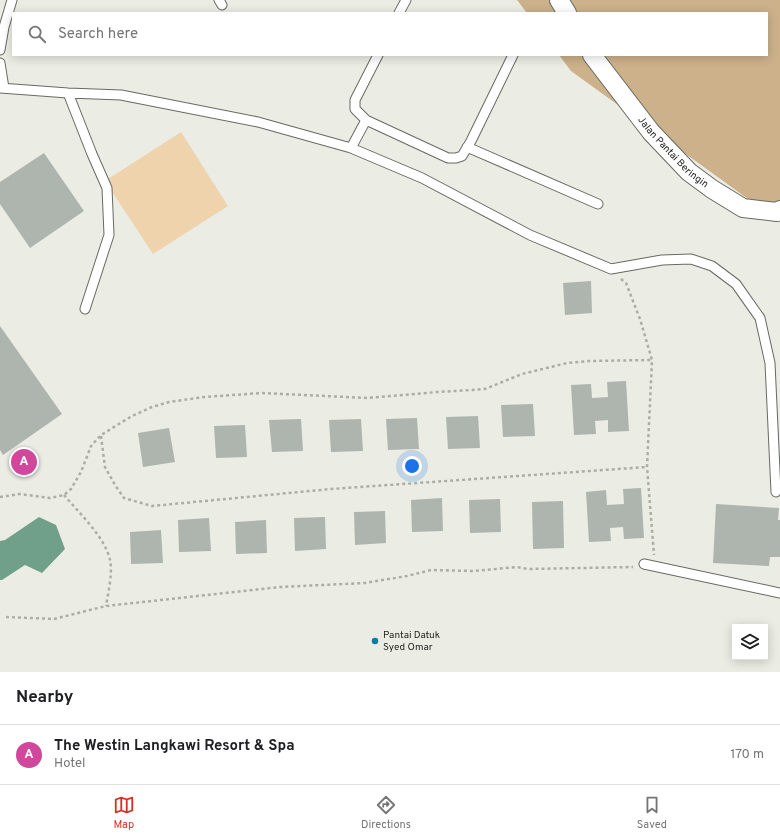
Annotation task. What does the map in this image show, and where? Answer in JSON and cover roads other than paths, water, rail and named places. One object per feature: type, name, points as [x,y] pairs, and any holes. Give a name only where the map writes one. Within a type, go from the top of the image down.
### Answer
[{"type":"street","points":[[559,0],[566,12]]},
{"type":"street","name":"Jalan Pantai Beringin","points":[[593,56],[651,132],[688,172],[743,208],[777,212],[780,210]]},
{"type":"lane","points":[[0,50],[4,27],[12,0]]},
{"type":"lane","points":[[400,12],[406,0]]},
{"type":"lane","points":[[377,56],[355,100],[355,109],[366,120],[448,158],[462,156],[512,56]]},
{"type":"lane","points":[[0,63],[2,88],[121,95],[258,122],[350,148],[422,178],[530,235],[611,269],[662,260],[691,259],[712,266],[736,284],[760,318],[770,363],[776,492]]},
{"type":"lane","points":[[68,93],[107,188],[110,235],[85,310]]},
{"type":"lane","points":[[350,148],[366,120]]},
{"type":"lane","points":[[467,147],[598,204]]},
{"type":"lane","points":[[644,564],[780,593]]},
{"type":"place","name":"The Westin Langkawi Resort & Spa","points":[[24,462]]},
{"type":"place","name":"Pantai Datuk Syed Omar","points":[[375,641]]}]
